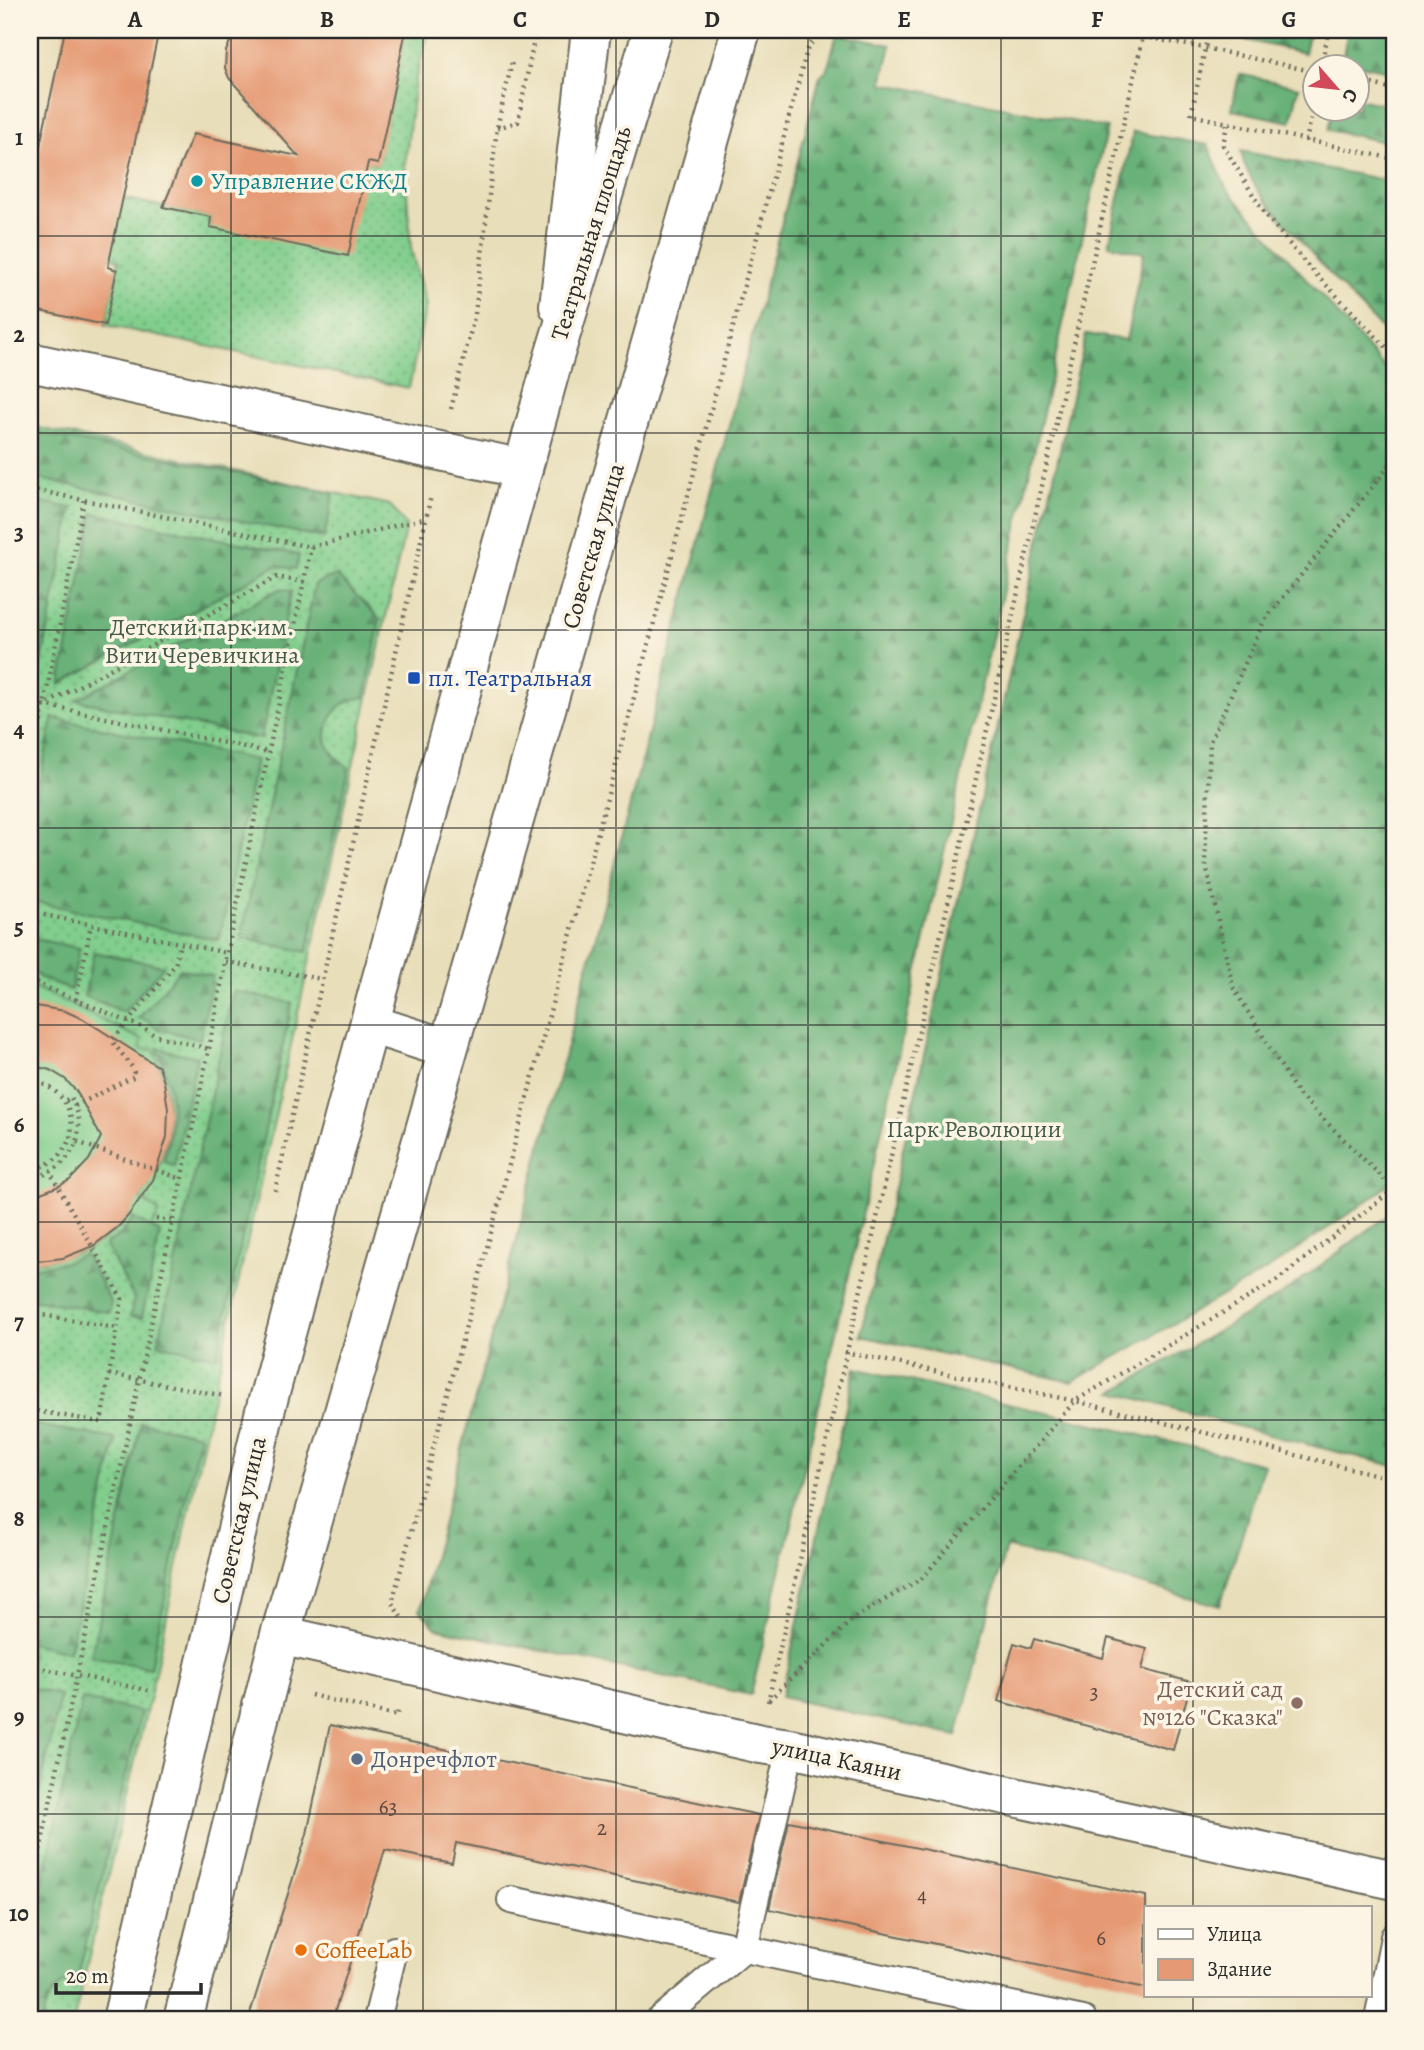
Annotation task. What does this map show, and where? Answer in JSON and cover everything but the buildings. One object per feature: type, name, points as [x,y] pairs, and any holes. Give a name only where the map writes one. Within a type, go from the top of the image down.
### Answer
[{"type":"main road","name":"Театральная площадь","points":[[553,360],[591,30]]},
{"type":"main road","name":"Театральная площадь","points":[[553,360],[653,30]]},
{"type":"main road","points":[[726,83],[741,30]]},
{"type":"main road","points":[[726,83],[756,30]]},
{"type":"main road","name":"Советская улица","points":[[183,2020],[280,1635],[726,83]]},
{"type":"main road","name":"Советская улица","points":[[122,2020],[264,1415],[553,360]]},
{"type":"main road","points":[[30,362],[523,469]]},
{"type":"main road","points":[[370,1024],[448,1049]]},
{"type":"main road","name":"улица Каяни","points":[[280,1635],[402,1664],[1394,1880]]},
{"type":"lane","points":[[660,2020],[744,1949],[776,1746]]},
{"type":"lane","points":[[511,1900],[1083,2020]]},
{"type":"lane","points":[[1378,2020],[1394,1937]]},
{"type":"lane","points":[[377,2020],[394,1950]]},
{"type":"path","points":[[497,128],[518,122],[534,30]]},
{"type":"path","points":[[404,1622],[392,1603],[803,63],[807,50],[820,30]]},
{"type":"path","points":[[1102,30],[1205,48],[1302,69]]},
{"type":"path","points":[[1209,30],[1191,115],[1394,159]]},
{"type":"path","points":[[1324,52],[1329,30]]},
{"type":"path","points":[[776,1746],[768,1701],[1143,37]]},
{"type":"path","points":[[274,1195],[441,451],[475,314],[497,128],[512,62]]},
{"type":"path","points":[[1372,84],[1394,89]]},
{"type":"path","points":[[1306,141],[1310,122]]},
{"type":"path","points":[[1227,124],[1223,145],[1264,212],[1306,264],[1394,355]]},
{"type":"path","points":[[768,1701],[854,1618],[922,1578],[1075,1401],[1276,1281],[1394,1189],[1298,1094],[1233,986],[1205,861],[1210,742],[1264,621],[1394,460]]},
{"type":"path","points":[[30,489],[311,547],[426,518]]},
{"type":"path","points":[[30,777],[85,500]]},
{"type":"path","points":[[30,1898],[182,1179],[311,547]]},
{"type":"path","points":[[30,713],[277,578],[304,582]]},
{"type":"path","points":[[30,702],[268,752]]},
{"type":"path","points":[[30,912],[227,953]]},
{"type":"path","points":[[76,1000],[91,925]]},
{"type":"path","points":[[75,1106],[135,1076],[132,1067],[112,1041],[176,965],[180,944]]},
{"type":"path","points":[[226,961],[322,979]]},
{"type":"path","points":[[30,979],[145,1028],[154,1035],[209,1049]]},
{"type":"path","points":[[30,1080],[44,1083],[56,1090],[65,1101],[70,1112],[71,1138],[55,1159],[45,1166],[30,1169]]},
{"type":"path","points":[[30,1177],[50,1172],[70,1154],[76,1142],[79,1126],[75,1106],[71,1097],[65,1101]]},
{"type":"path","points":[[76,1142],[182,1179]]},
{"type":"path","points":[[30,1410],[101,1422],[122,1300],[50,1172]]},
{"type":"path","points":[[156,1219],[173,1222]]},
{"type":"path","points":[[30,1313],[117,1328]]},
{"type":"path","points":[[845,1352],[1075,1401],[1394,1479]]},
{"type":"path","points":[[109,1374],[229,1397]]},
{"type":"path","points":[[308,1694],[397,1716],[402,1664]]},
{"type":"path","points":[[30,1666],[163,1694]]},
{"type":"green space","points":[[406,30],[429,30],[415,81],[405,165],[411,249],[426,305],[409,388],[105,325],[119,260],[105,256],[117,197],[211,217],[210,227],[368,162],[377,164]]},
{"type":"green space","points":[[1248,30],[1310,30],[1305,52],[1245,40]]},
{"type":"green space","points":[[1348,30],[1372,30],[1394,35],[1394,72],[1372,67],[1372,52],[1344,52]]},
{"type":"green space","points":[[837,34],[891,45],[882,83],[1107,128],[835,1337],[751,1695],[436,1628],[420,1610],[820,76],[827,70]]},
{"type":"green space","points":[[1239,74],[1299,87],[1291,122],[1232,110]]},
{"type":"green space","points":[[1372,102],[1394,107],[1394,144],[1328,130],[1330,122],[1372,122]]},
{"type":"green space","name":"Парк Революции","points":[[1133,132],[1208,145],[1226,188],[1394,378],[1394,1177],[1380,1192],[1267,1270],[1072,1382],[861,1336],[1086,334],[1126,340],[1144,253],[1109,245]]},
{"type":"green space","points":[[1241,151],[1394,182],[1394,341],[1335,280],[1265,199],[1244,164]]},
{"type":"green space","name":"Детский парк им. Вити Черевичкина","points":[[30,426],[390,505],[406,526],[212,1401],[150,1696],[74,2020],[30,2020]]},
{"type":"green space","points":[[30,431],[334,493],[324,538],[30,477]]},
{"type":"green space","points":[[30,500],[72,508],[36,692],[30,691]]},
{"type":"green space","points":[[93,513],[299,555],[296,569],[275,566],[60,684]]},
{"type":"green space","points":[[336,575],[380,619],[365,697],[343,704],[333,715],[327,728],[327,742],[331,751],[349,768],[307,952],[241,938],[315,584]]},
{"type":"green space","points":[[279,589],[291,591],[261,739],[76,700]]},
{"type":"green space","points":[[53,718],[256,760],[219,940],[30,901],[30,827]]},
{"type":"green space","points":[[30,938],[79,948],[71,990],[41,978],[30,970]]},
{"type":"green space","points":[[94,952],[164,966],[124,1012],[84,996]]},
{"type":"green space","points":[[180,969],[213,976],[200,1039],[158,1029],[139,1018]]},
{"type":"green space","points":[[30,985],[141,1039],[141,1049],[154,1050],[166,1090],[168,1127],[160,1162],[140,1198],[159,1212],[151,1228],[128,1215],[108,1236],[85,1250],[30,1263]]},
{"type":"green space","points":[[233,991],[292,1003],[217,1357],[158,1344]]},
{"type":"green space","points":[[157,1048],[197,1057],[174,1166],[164,1161],[172,1117],[170,1091]]},
{"type":"green space","points":[[1394,1211],[1394,1466],[1113,1392],[1282,1294]]},
{"type":"green space","points":[[135,1217],[160,1233],[142,1318],[130,1316],[134,1298],[105,1244],[120,1235]]},
{"type":"green space","points":[[85,1254],[111,1302],[109,1312],[30,1299],[30,1268],[66,1262]]},
{"type":"green space","points":[[855,1368],[1264,1464],[1220,1606],[1006,1547],[957,1736],[781,1697]]},
{"type":"green space","points":[[141,1422],[200,1435],[150,1668],[91,1656]]},
{"type":"green space","points":[[30,1424],[116,1439],[69,1652],[30,1643]]},
{"type":"green space","points":[[30,1688],[60,1695],[30,1838]]},
{"type":"green space","points":[[82,1699],[141,1712],[78,1977],[53,1993],[46,2005],[43,2020],[30,2020],[30,1942]]},
{"type":"place","name":"Управление СКЖД","points":[[197,181]]},
{"type":"place","name":"пл. Театральная","points":[[414,678]]},
{"type":"place","name":"Детский сад №126 \"Сказка\"","points":[[1297,1703]]},
{"type":"place","name":"Донречфлот","points":[[357,1759]]},
{"type":"place","name":"CoffeeLab","points":[[301,1950]]}]
